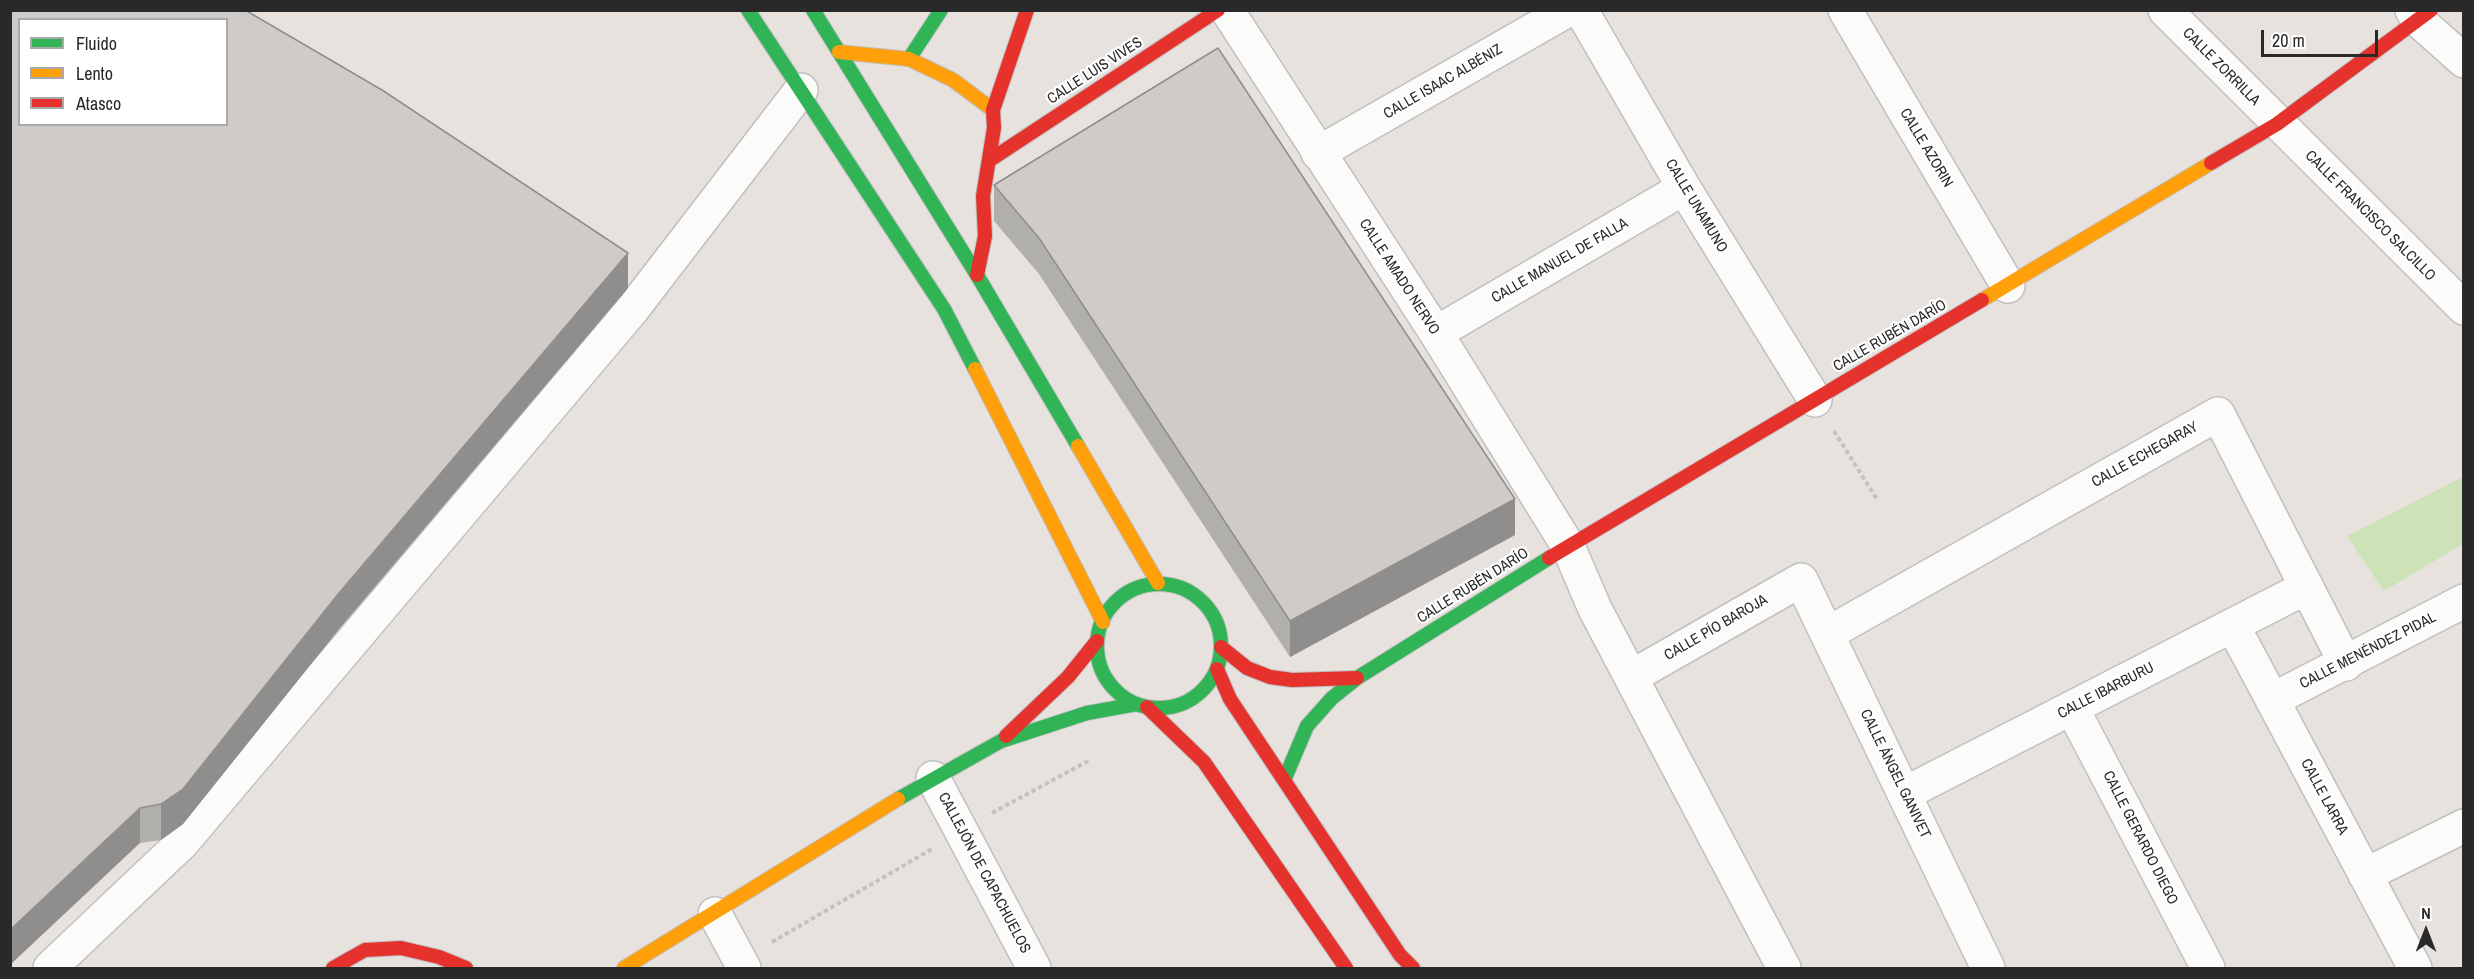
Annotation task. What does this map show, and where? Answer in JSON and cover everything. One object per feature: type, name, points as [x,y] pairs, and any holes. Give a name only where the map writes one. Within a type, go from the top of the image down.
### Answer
[{"type":"street","points":[[748,10],[944,309],[1103,622]]},
{"type":"street","points":[[813,10],[977,275],[1158,583]]},
{"type":"street","points":[[909,59],[941,10]]},
{"type":"street","points":[[977,275],[985,236],[982,196],[990,160],[993,110],[1027,10]]},
{"type":"street","name":"CALLE LUIS VIVES","points":[[990,160],[1218,10]]},
{"type":"street","name":"CALLE AMADO NERVO","points":[[1227,10],[1436,333],[1568,546],[1595,609],[1784,969]]},
{"type":"street","name":"CALLE ISAAC ALBÉNIZ","points":[[1318,153],[1568,10]]},
{"type":"street","name":"CALLE UNAMUNO","points":[[1581,10],[1684,188],[1815,400]]},
{"type":"street","name":"CALLE AZORIN","points":[[1845,10],[2008,286]]},
{"type":"street","name":"CALLE ZORRILLA","points":[[2165,10],[2277,123]]},
{"type":"street","points":[[2420,14],[2463,61]]},
{"type":"street","name":"CALLE RUBÉN DARÍO","points":[[1285,778],[1307,726],[1332,698],[1357,678],[1568,546],[2008,286],[2277,123],[2420,14]]},
{"type":"street","points":[[839,52],[909,59],[953,80],[993,110]]},
{"type":"street","points":[[50,969],[182,843],[632,310],[801,90]]},
{"type":"street","name":"CALLE FRANCISCO SALCILLO","points":[[2277,123],[2463,308]]},
{"type":"street","name":"CALLE MANUEL DE FALLA","points":[[1436,333],[1684,188]]},
{"type":"street","name":"CALLE ECHEGARAY","points":[[1827,634],[2218,414],[2346,664]]},
{"type":"street","name":"CALLE PÍO BAROJA","points":[[1631,676],[1801,580]]},
{"type":"street","name":"CALLE ÁNGEL GANIVET","points":[[1801,580],[1988,969]]},
{"type":"street","points":[[624,969],[933,777],[1001,741],[1087,713],[1142,705],[1168,707],[1188,700],[1205,687],[1216,669],[1221,647],[1216,621],[1200,598],[1176,585],[1158,583],[1145,585],[1121,596],[1112,604],[1097,641],[1098,661],[1107,679],[1120,694],[1142,705],[1204,762],[1346,969]]},
{"type":"street","name":"CALLE IBARBURU","points":[[1904,794],[2307,587]]},
{"type":"street","name":"CALLE MENÉNDEZ PIDAL","points":[[2272,700],[2346,664],[2463,601]]},
{"type":"street","name":"CALLE LARRA","points":[[2233,626],[2415,969]]},
{"type":"street","points":[[1001,741],[1068,677],[1097,641]]},
{"type":"street","points":[[1221,647],[1247,668],[1270,676],[1292,680],[1357,678]]},
{"type":"street","points":[[1216,669],[1230,699],[1285,778],[1400,955],[1413,969]]},
{"type":"street","name":"CALLE GERARDO DIEGO","points":[[2072,708],[2208,969]]},
{"type":"street","name":"CALLEJÓN DE CAPACHUELOS","points":[[933,777],[1034,969]]},
{"type":"street","points":[[2365,875],[2463,826]]},
{"type":"street","points":[[715,914],[742,964]]},
{"type":"street","points":[[333,969],[365,950],[401,948],[440,957],[466,969]]},
{"type":"path","points":[[1815,400],[1878,501]]},
{"type":"path","points":[[742,964],[962,832],[1090,760]]},
{"type":"green space","points":[[2463,477],[2463,544],[2384,591],[2347,536]]},
{"type":"building","points":[[10,10],[245,10],[382,90],[628,253],[339,593],[183,789],[161,804],[140,808],[10,930]]},
{"type":"building","points":[[1218,48],[1515,499],[1290,621],[1039,238],[994,185]]},
{"type":"traffic: fast","points":[[748,10],[944,309],[975,369]]},
{"type":"traffic: fast","points":[[813,10],[977,275],[1078,446]]},
{"type":"traffic: fast","points":[[909,59],[941,10]]},
{"type":"traffic: fast","points":[[1285,778],[1307,726],[1332,698],[1357,678],[1549,558]]},
{"type":"traffic: fast","points":[[1159,584],[1183,589],[1203,602],[1216,622],[1221,646],[1216,670],[1203,690],[1183,703],[1159,708],[1135,703],[1115,690],[1102,670],[1097,646],[1102,622],[1115,602],[1135,589],[1159,584]]},
{"type":"traffic: fast","points":[[898,799],[1001,741],[1087,713],[1137,704]]},
{"type":"traffic: slow","points":[[839,52],[909,59],[953,80],[993,110]]},
{"type":"traffic: slow","points":[[1982,300],[2211,163]]},
{"type":"traffic: slow","points":[[975,369],[1103,622]]},
{"type":"traffic: slow","points":[[1078,446],[1158,583]]},
{"type":"traffic: slow","points":[[624,968],[898,799]]},
{"type":"traffic: jam","points":[[977,275],[985,236],[983,196],[994,128],[993,110],[1027,10]]},
{"type":"traffic: jam","points":[[990,160],[1218,10]]},
{"type":"traffic: jam","points":[[2211,163],[2277,124],[2431,10]]},
{"type":"traffic: jam","points":[[1549,558],[1982,300]]},
{"type":"traffic: jam","points":[[1006,736],[1068,677],[1097,641]]},
{"type":"traffic: jam","points":[[1221,647],[1247,668],[1270,677],[1292,680],[1357,678]]},
{"type":"traffic: jam","points":[[1217,669],[1230,699],[1400,955],[1413,968]]},
{"type":"traffic: jam","points":[[1147,707],[1204,762],[1346,968]]},
{"type":"traffic: jam","points":[[333,968],[365,950],[401,948],[439,957],[466,968]]}]
